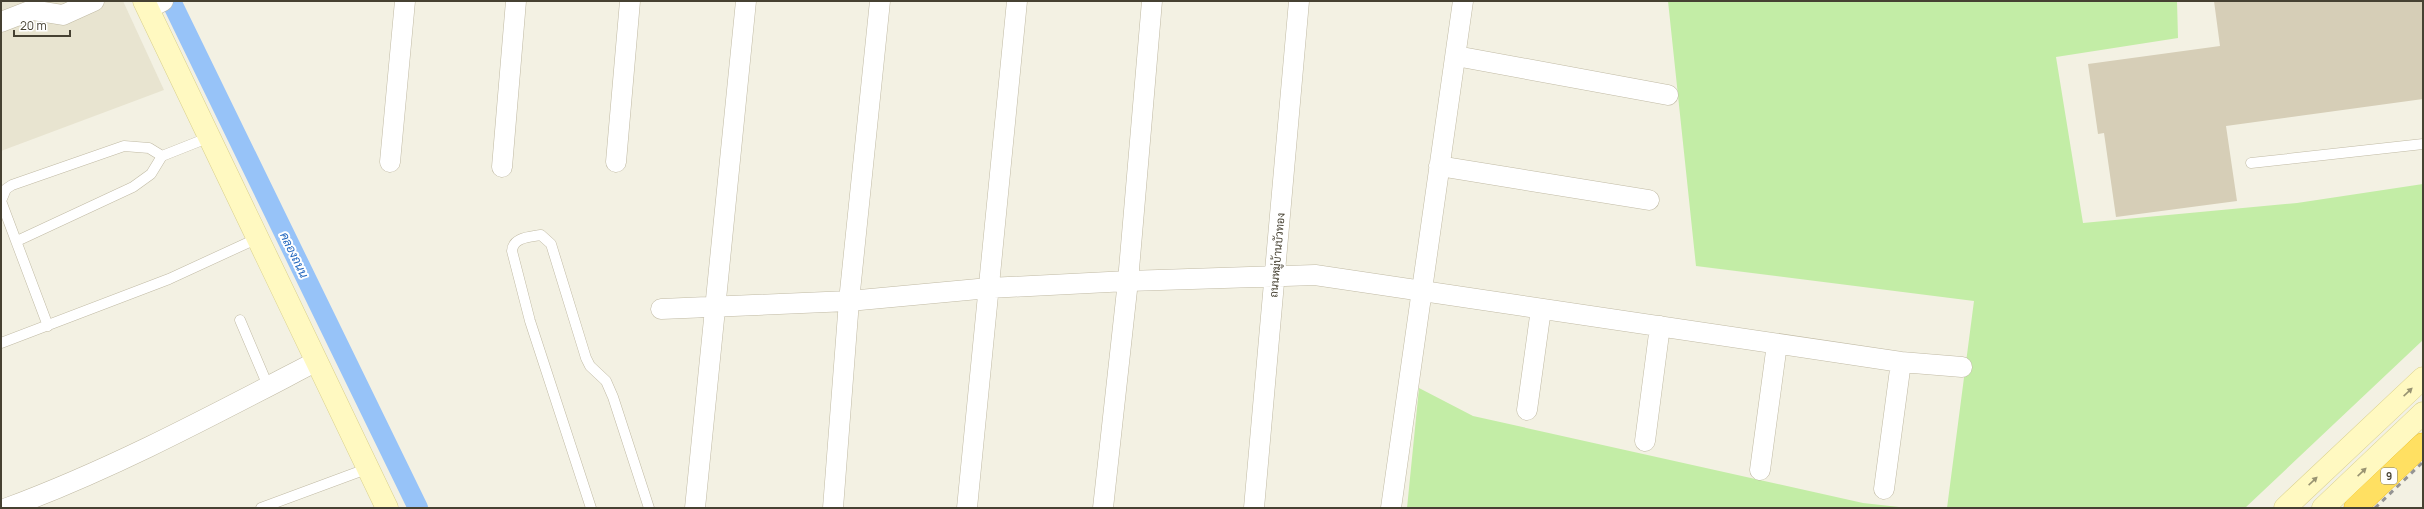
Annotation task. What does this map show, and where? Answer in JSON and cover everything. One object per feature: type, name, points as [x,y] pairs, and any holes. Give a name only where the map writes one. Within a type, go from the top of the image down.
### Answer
[{"type":"highway","name":"9","points":[[2355,508],[2423,444]]},
{"type":"street","points":[[1,22],[34,5],[63,15],[94,1]]},
{"type":"street","points":[[390,162],[405,1]]},
{"type":"street","points":[[502,166],[516,1]]},
{"type":"street","points":[[616,162],[630,1]]},
{"type":"street","points":[[695,508],[746,1]]},
{"type":"street","points":[[833,508],[849,301],[880,1]]},
{"type":"street","points":[[967,508],[1017,1]]},
{"type":"street","points":[[1103,508],[1128,281],[1152,1]]},
{"type":"street","name":"ถนนหมู่บ้านบัวทอง","points":[[1254,508],[1299,1]]},
{"type":"street","points":[[1392,508],[1421,291],[1463,1]]},
{"type":"street","points":[[152,4],[210,137],[387,508]]},
{"type":"street","points":[[1456,56],[1668,95]]},
{"type":"street","points":[[1439,166],[1649,200]]},
{"type":"street","points":[[661,309],[849,301],[989,288],[1128,281],[1275,278],[1316,275],[1901,362],[1962,367]]},
{"type":"street","points":[[1527,410],[1541,308]]},
{"type":"street","points":[[1645,441],[1660,326]]},
{"type":"street","points":[[1760,470],[1777,344]]},
{"type":"street","points":[[7,508],[95,472],[317,361]]},
{"type":"street","points":[[1884,489],[1901,362]]},
{"type":"street","points":[[2285,508],[2423,378]]},
{"type":"street","points":[[2323,508],[2423,413]]},
{"type":"lane","points":[[17,241],[133,187],[152,174],[162,156],[210,137]]},
{"type":"lane","points":[[2251,163],[2423,144]]},
{"type":"lane","points":[[48,326],[2,202],[6,189],[12,185],[124,146],[149,148],[162,156]]},
{"type":"lane","points":[[591,508],[530,321],[512,251],[516,242],[542,235],[551,244],[586,358],[590,366],[606,382],[613,397],[649,508]]},
{"type":"lane","points":[[1,343],[169,279],[258,238]]},
{"type":"lane","points":[[240,320],[268,386]]},
{"type":"lane","points":[[261,508],[369,468]]},
{"type":"shaded area","points":[[1,1],[123,1],[164,90],[1,151]]},
{"type":"green space","points":[[1668,1],[2177,1],[2178,38],[2056,57],[2083,223],[2297,203],[2423,184],[2423,340],[2245,508],[1947,508],[1974,301],[1696,266]]},
{"type":"green space","points":[[1419,388],[1473,416],[1863,503],[1908,508],[1407,508]]},
{"type":"building","points":[[2214,1],[2423,1],[2423,99],[2226,126],[2237,201],[2116,217],[2104,133],[2098,134],[2088,64],[2220,46]]},
{"type":"waterway","name":"คลองถนน","points":[[171,1],[418,508]]},
{"type":"railway","points":[[2375,508],[2423,462]]}]
